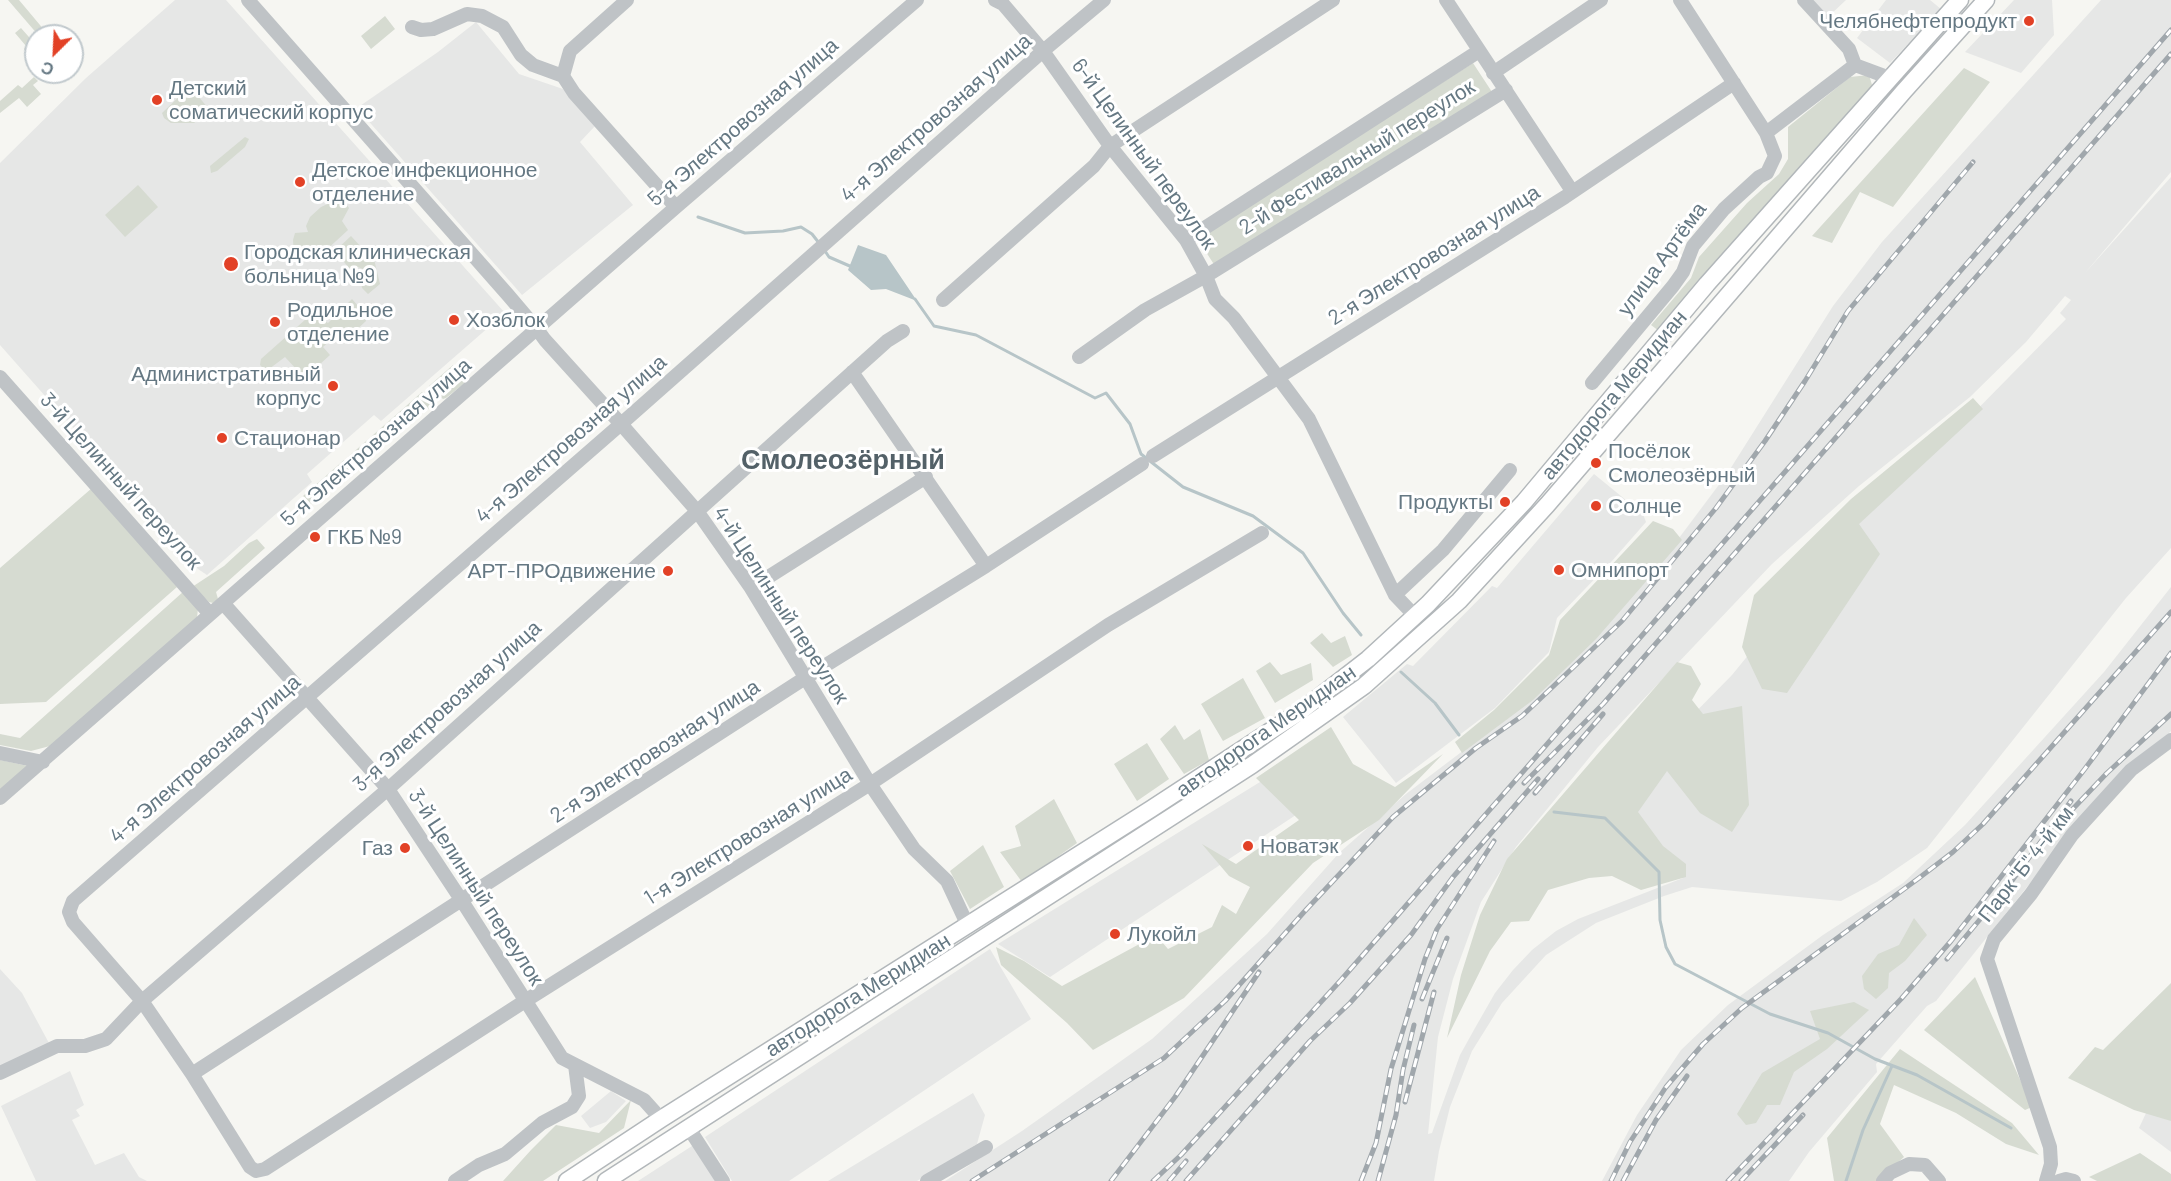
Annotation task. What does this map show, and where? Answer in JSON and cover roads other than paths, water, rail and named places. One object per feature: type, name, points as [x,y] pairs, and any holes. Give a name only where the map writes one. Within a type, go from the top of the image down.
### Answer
[{"type":"main road","name":"автодорога Меридиан","points":[[567,1181],[661,1119],[1093,847],[1301,711],[1368,659],[1415,616],[1524,502],[1707,284],[1960,0]]},
{"type":"main road","name":"автодорога Меридиан","points":[[606,1181],[1252,765],[1364,686],[1459,601],[1547,505],[1904,91],[1986,0]]},
{"type":"main road","points":[[1890,78],[1904,91]]},
{"type":"main road","points":[[1415,616],[1429,629]]},
{"type":"street","name":"4-й Целинный переулок","points":[[248,0],[537,329],[544,340],[697,511],[751,588],[870,784],[914,849],[947,881],[968,926]]},
{"type":"street","points":[[563,76],[570,51],[627,0]]},
{"type":"street","name":"5-я Электровозная улица","points":[[0,798],[676,207],[917,0]]},
{"type":"street","name":"6-й Целинный переулок","points":[[995,0],[1004,4],[1043,51],[1110,146],[1186,240],[1206,276],[1215,299],[1234,318],[1309,419],[1395,594],[1415,616]]},
{"type":"street","name":"4-я Электровозная улица","points":[[142,1001],[73,922],[69,912],[73,902],[1104,0]]},
{"type":"street","points":[[943,300],[1094,166],[1110,146],[1333,0]]},
{"type":"street","points":[[1446,0],[1572,191]]},
{"type":"street","name":"2-й Фестивальный переулок","points":[[1493,73],[1601,0]]},
{"type":"street","name":"улица Артёма","points":[[1592,383],[1673,286],[1683,272],[1693,246],[1724,209],[1759,177],[1767,173],[1775,156],[1766,133],[1680,0]]},
{"type":"street","points":[[1804,0],[1849,49],[1855,65],[1890,78]]},
{"type":"street","points":[[412,27],[421,30],[433,29],[467,14],[482,16],[503,27],[521,55],[533,65],[563,76],[574,93],[676,207]]},
{"type":"street","name":"2-й Фестивальный переулок","points":[[1186,240],[1479,51]]},
{"type":"street","points":[[1766,133],[1855,65]]},
{"type":"street","name":"2-я Электровозная улица","points":[[192,1074],[804,678],[986,566],[1147,460],[1572,191],[1734,83]]},
{"type":"street","name":"2-й Фестивальный переулок","points":[[1079,357],[1145,310],[1206,276],[1506,90]]},
{"type":"street","name":"3-я Электровозная улица","points":[[0,1073],[57,1046],[85,1046],[106,1039],[142,1001],[388,789],[887,341],[903,332]]},
{"type":"street","points":[[852,372],[986,566]]},
{"type":"street","name":"3-й Целинный переулок","points":[[0,376],[210,614]]},
{"type":"street","points":[[1395,594],[1443,550],[1510,470]]},
{"type":"street","points":[[751,588],[926,477]]},
{"type":"street","name":"1-я Электровозная улица","points":[[192,1074],[250,1167],[256,1171],[265,1169],[525,1001],[870,784],[1108,626],[1262,533]]},
{"type":"street","name":"3-й Целинный переулок","points":[[223,603],[388,789],[562,1058],[644,1100],[661,1119]]},
{"type":"street","name":"Парк \"Б\" 4-й км","points":[[2046,1181],[2050,1164],[2050,1147],[1987,959],[1994,939],[2031,894],[2072,835],[2131,770],[2171,740]]},
{"type":"street","points":[[0,753],[43,762]]},
{"type":"street","points":[[142,1001],[192,1074]]},
{"type":"street","points":[[455,1181],[478,1165],[505,1154],[542,1123],[572,1107],[579,1096],[575,1065]]},
{"type":"street","points":[[688,1127],[723,1181]]},
{"type":"street","points":[[927,1181],[986,1147]]},
{"type":"street","points":[[1883,1181],[1890,1173],[1909,1164],[1925,1165],[1939,1181]]},
{"type":"street","points":[[2059,1181],[2066,1179],[2074,1181]]},
{"type":"waterway","points":[[698,217],[745,233],[783,231],[801,227],[812,234],[819,243]]},
{"type":"waterway","points":[[825,251],[829,257],[852,267]]},
{"type":"waterway","points":[[915,299],[934,326],[976,335],[1095,398],[1106,393],[1130,424],[1141,454],[1183,487],[1253,516],[1303,553],[1343,613],[1361,635]]},
{"type":"waterway","points":[[1401,672],[1435,703],[1459,735]]},
{"type":"waterway","points":[[1554,812],[1605,818],[1659,872],[1660,920],[1666,947],[1675,964],[1770,1014],[1828,1033],[1875,1059],[1917,1075],[2011,1128]]},
{"type":"waterway","points":[[1846,1181],[1863,1130],[1892,1066]]},
{"type":"railway","points":[[1153,1181],[1181,1155],[1341,980],[2171,30]]},
{"type":"railway","points":[[1524,783],[1603,704],[2171,54]]},
{"type":"railway","points":[[972,1181],[1164,1058],[1225,1001],[1393,817],[1476,748],[1522,716],[1622,621],[1716,508],[1765,441],[1848,311],[1973,162]]},
{"type":"railway","points":[[1611,1181],[1630,1142],[1666,1087],[1703,1044],[1742,1008],[1953,852],[1983,824],[2171,612]]},
{"type":"railway","points":[[1728,1181],[1901,999],[1951,941],[2084,770],[2171,653]]},
{"type":"railway","points":[[1535,793],[1603,714]]},
{"type":"railway","points":[[2068,814],[2107,773],[2171,714]]},
{"type":"railway","points":[[1186,1181],[1310,1041],[1350,1003],[1411,935],[1453,877],[1538,779]]},
{"type":"railway","points":[[1947,959],[2011,882],[2071,801]]},
{"type":"railway","points":[[1361,1181],[1376,1143],[1391,1069],[1425,959],[1437,929],[1494,841]]},
{"type":"railway","points":[[1422,999],[1447,938]]},
{"type":"railway","points":[[1111,1181],[1175,1097],[1259,972]]},
{"type":"railway","points":[[1405,1102],[1434,992]]},
{"type":"railway","points":[[1378,1181],[1396,1115],[1403,1070],[1414,1025]]},
{"type":"railway","points":[[1623,1181],[1656,1120],[1687,1076]]},
{"type":"railway","points":[[1741,1181],[1803,1115]]},
{"type":"railway","points":[[1169,1181],[1186,1161]]},
{"type":"place","name":"Челябнефтепродукт","points":[[2029,21]]},
{"type":"place","name":"Детский соматический корпус","points":[[157,100]]},
{"type":"place","name":"Детское инфекционное отделение","points":[[300,182]]},
{"type":"place","name":"Городская клиническая больница №9","points":[[231,264]]},
{"type":"place","name":"Хозблок","points":[[454,320]]},
{"type":"place","name":"Родильное отделение","points":[[275,322]]},
{"type":"place","name":"Административный корпус","points":[[333,386]]},
{"type":"place","name":"Стационар","points":[[222,438]]},
{"type":"place","name":"Посёлок Смолеозёрный","points":[[1596,463]]},
{"type":"place","name":"Продукты","points":[[1505,502]]},
{"type":"place","name":"Солнце","points":[[1596,506]]},
{"type":"place","name":"ГКБ №9","points":[[315,537]]},
{"type":"place","name":"Омнипорт","points":[[1559,570]]},
{"type":"place","name":"АРТ-ПРОдвижение","points":[[668,571]]},
{"type":"place","name":"Новатэк","points":[[1248,846]]},
{"type":"place","name":"Газ","points":[[405,848]]},
{"type":"place","name":"Лукойл","points":[[1115,934]]},
{"type":"district","name":"Смолеозёрный","points":[[843,460]]}]
